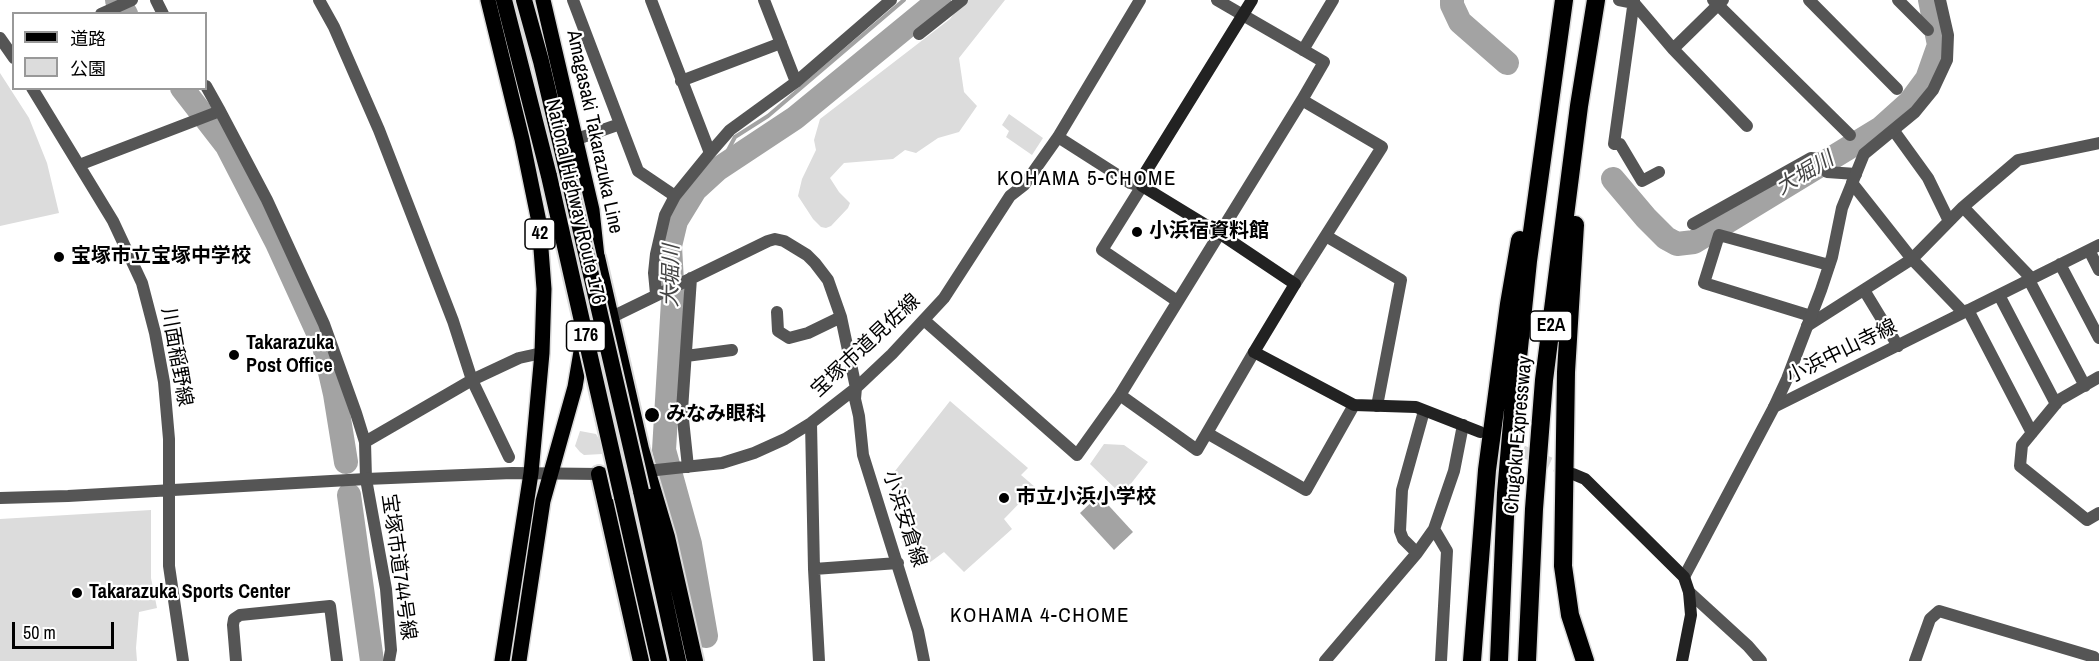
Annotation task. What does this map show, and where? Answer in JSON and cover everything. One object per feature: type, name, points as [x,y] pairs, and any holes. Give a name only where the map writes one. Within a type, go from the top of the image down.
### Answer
[{"type":"highway","name":"National Highway Route 176","points":[[504,0],[549,176],[659,661]]},
{"type":"highway","name":"National Highway Route 176","points":[[524,0],[567,171],[678,661]]},
{"type":"highway","name":"Chugoku Expressway","points":[[1499,661],[1506,493],[1516,377],[1528,261],[1564,0]]},
{"type":"highway","name":"Chugoku Expressway","points":[[1527,661],[1534,509],[1545,380],[1579,106],[1596,0]]},
{"type":"highway","points":[[1472,661],[1487,470],[1509,304],[1532,166],[1560,28]]},
{"type":"highway","points":[[1579,106],[1573,274],[1566,372],[1563,566],[1570,615],[1585,661]]},
{"type":"highway","points":[[597,257],[654,470],[695,661]]},
{"type":"highway","points":[[599,474],[640,661]]},
{"type":"main road","name":"42","points":[[488,0],[522,139],[538,222],[544,289],[542,353],[531,473],[502,661]]},
{"type":"main road","name":"Amagasaki Takarazuka Line","points":[[519,661],[543,501],[575,387],[597,257],[592,210],[543,0]]},
{"type":"main road","points":[[1252,0],[1145,173],[1142,186],[1219,233],[1295,284],[1254,352],[1354,405],[1416,407],[1480,432]]},
{"type":"main road","points":[[1573,474],[1585,479],[1684,577],[1689,592],[1691,615],[1682,661]]},
{"type":"street","points":[[105,12],[132,0]]},
{"type":"street","points":[[319,0],[334,27],[379,130],[453,321],[472,380],[509,458]]},
{"type":"street","points":[[573,0],[639,171],[675,196]]},
{"type":"street","points":[[651,0],[710,153]]},
{"type":"street","points":[[764,0],[796,82]]},
{"type":"street","points":[[919,34],[962,0]]},
{"type":"street","name":"宝塚市道見佐線","points":[[0,498],[366,479],[531,473],[599,474],[722,463],[754,453],[785,439],[811,423],[856,388],[892,354],[944,298],[1010,196],[1024,185],[1058,136],[1140,0]]},
{"type":"street","points":[[924,320],[1077,455],[1120,395],[1324,62],[1217,0]]},
{"type":"street","points":[[1303,50],[1333,0]]},
{"type":"street","points":[[1619,0],[1634,2],[1673,49],[1747,126]]},
{"type":"street","points":[[1809,0],[1897,89]]},
{"type":"street","points":[[1898,0],[1928,30]]},
{"type":"street","points":[[1774,407],[1787,380],[1809,321],[1829,264],[1842,208],[1864,154],[1915,112],[1933,90],[1947,60],[1948,35],[1940,0]]},
{"type":"street","points":[[1673,49],[1718,1],[1850,135]]},
{"type":"street","points":[[659,292],[654,273],[656,254],[665,215],[675,196],[730,130],[796,82],[885,2]]},
{"type":"street","points":[[1634,2],[1614,144],[1620,144],[1642,181],[1659,172]]},
{"type":"street","points":[[0,38],[12,52]]},
{"type":"street","points":[[681,81],[781,43]]},
{"type":"street","name":"宝塚市道744号線","points":[[207,89],[267,200],[324,324],[348,387],[365,442],[366,479],[386,589],[391,650],[389,661]]},
{"type":"street","name":"川面稲野線","points":[[33,90],[113,221],[142,283],[155,333],[164,382],[168,429],[169,566],[183,661]]},
{"type":"street","points":[[1295,284],[1382,147],[1302,100]]},
{"type":"street","points":[[79,165],[220,111]]},
{"type":"street","points":[[577,139],[620,124]]},
{"type":"street","points":[[1894,131],[1928,178],[1949,221]]},
{"type":"street","points":[[1058,136],[1130,183],[1142,186],[1102,250],[1177,301]]},
{"type":"street","points":[[1829,264],[1719,235],[1704,282],[1809,321],[1864,290],[1912,259],[1963,207],[2018,160],[2099,143]]},
{"type":"street","points":[[1693,224],[1810,158],[1819,159],[1827,172],[1854,178],[1912,259],[1966,311],[2032,433]]},
{"type":"street","points":[[1963,207],[2030,279],[2085,386]]},
{"type":"street","points":[[1326,236],[1401,280],[1377,406]]},
{"type":"street","name":"小浜安倉線","points":[[612,316],[775,239],[784,241],[807,255],[815,263],[828,280],[841,317],[856,388],[855,399],[863,455],[898,563],[918,631],[924,661]]},
{"type":"street","points":[[2094,248],[2099,270]]},
{"type":"street","name":"小浜中山寺線","points":[[1684,577],[1774,407],[2094,248]]},
{"type":"street","points":[[2060,264],[2099,338]]},
{"type":"street","points":[[682,467],[686,280]]},
{"type":"street","points":[[1864,290],[1898,346]]},
{"type":"street","points":[[1999,295],[2056,404]]},
{"type":"street","points":[[777,312],[778,331],[789,338],[808,333],[841,317]]},
{"type":"street","points":[[686,356],[732,350]]},
{"type":"street","points":[[1120,395],[1197,450],[1254,352]]},
{"type":"street","points":[[365,442],[472,380],[519,358],[542,353]]},
{"type":"street","points":[[2099,376],[2059,400],[2022,445],[2020,466],[2087,520],[2099,513]]},
{"type":"street","points":[[1207,433],[1306,490],[1354,405]]},
{"type":"street","points":[[1417,553],[1403,539],[1400,531],[1402,490],[1424,411]]},
{"type":"street","points":[[811,423],[814,569],[819,661]]},
{"type":"street","points":[[1325,661],[1417,553],[1434,529],[1454,471],[1463,425]]},
{"type":"street","points":[[1434,529],[1447,551],[1441,661]]},
{"type":"street","points":[[814,569],[898,563]]},
{"type":"street","points":[[1689,592],[1748,646],[1761,661]]},
{"type":"street","points":[[236,661],[233,625],[234,619],[240,615],[330,606],[337,661]]},
{"type":"street","points":[[1915,661],[1930,619],[1939,611],[2094,657],[2096,661]]},
{"type":"green space","points":[[964,0],[1005,0],[959,58],[964,92],[977,106],[959,132],[938,138],[916,153],[905,150],[893,159],[844,163],[830,178],[850,203],[831,226],[821,227],[798,196],[802,179],[816,150],[814,140],[820,119],[950,19]]},
{"type":"green space","points":[[0,73],[29,118],[47,163],[59,213],[0,226]]},
{"type":"green space","points":[[1009,114],[1043,138],[1032,155],[1006,137],[1009,131],[1002,125]]},
{"type":"green space","points":[[950,401],[1028,468],[1021,475],[1035,487],[1004,519],[1012,529],[964,572],[944,552],[925,566],[895,471]]},
{"type":"green space","points":[[580,431],[596,434],[600,441],[602,454],[584,455],[580,452],[575,446]]},
{"type":"green space","points":[[1104,444],[1124,445],[1148,462],[1122,495],[1090,464]]},
{"type":"green space","name":"Takarazuka Sports Center","points":[[151,510],[151,578],[157,608],[139,612],[137,661],[0,661],[0,519]]},
{"type":"shaded area","points":[[1099,495],[1133,532],[1114,550],[1080,513]]},
{"type":"waterway","points":[[117,0],[125,12]]},
{"type":"waterway","points":[[718,169],[735,137],[768,116],[904,0]]},
{"type":"waterway","name":"大堀川","points":[[706,636],[690,544],[664,450],[673,301],[670,246],[676,221],[695,190],[718,169],[795,118],[939,0]]},
{"type":"waterway","name":"大堀川","points":[[1452,0],[1460,22],[1507,63]]},
{"type":"waterway","name":"大堀川","points":[[1613,179],[1666,238],[1677,244],[1694,242],[1881,128],[1910,102],[1927,79],[1939,45],[1930,0]]},
{"type":"waterway","points":[[184,90],[227,146],[277,243],[324,346],[335,394],[346,462]]},
{"type":"waterway","points":[[349,495],[372,661]]},
{"type":"tunnel","points":[[1506,444],[1570,472]]},
{"type":"place","name":"小浜宿資料館","points":[[1137,232]]},
{"type":"place","name":"宝塚市立宝塚中学校","points":[[59,257]]},
{"type":"place","name":"Takarazuka Post Office","points":[[234,355]]},
{"type":"place","name":"みなみ眼科","points":[[652,415]]},
{"type":"place","name":"市立小浜小学校","points":[[1004,498]]},
{"type":"place","name":"Takarazuka Sports Center","points":[[77,593]]},
{"type":"district","name":"KOHAMA 5-CHOME","points":[[1087,179]]},
{"type":"district","name":"KOHAMA 4-CHOME","points":[[1040,616]]}]
